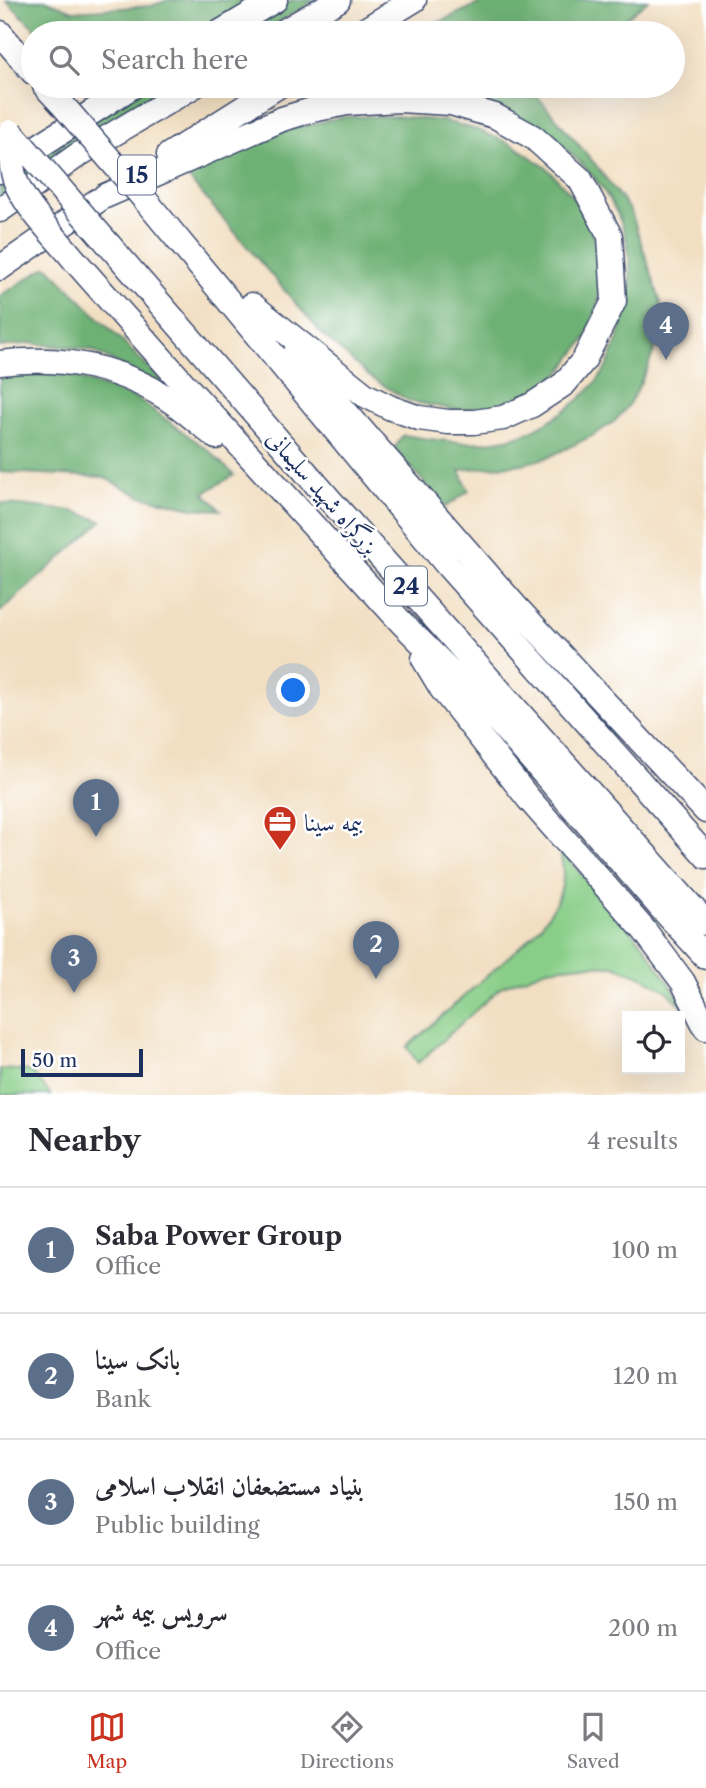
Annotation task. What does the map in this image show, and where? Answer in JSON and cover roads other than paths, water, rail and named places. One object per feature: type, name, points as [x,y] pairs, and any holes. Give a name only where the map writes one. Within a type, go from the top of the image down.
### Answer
[{"type":"highway","points":[[239,21],[275,0]]},
{"type":"highway","points":[[302,21],[338,0]]},
{"type":"highway","points":[[380,21],[414,0]]},
{"type":"highway","points":[[0,33],[21,58]]},
{"type":"highway","name":"بزرگراه شهید سلیمانی","points":[[56,98],[146,201],[448,566],[706,856]]},
{"type":"highway","points":[[0,171],[114,98]]},
{"type":"highway","name":"15","points":[[0,209],[78,155],[174,98]]},
{"type":"highway","name":"15","points":[[0,268],[105,196],[259,98]]},
{"type":"highway","points":[[105,196],[282,119],[312,110],[346,103],[399,100],[451,103],[495,117],[533,137],[580,179],[610,236],[614,301],[584,360],[565,384],[532,405],[503,418],[448,422],[419,418],[391,408],[365,395],[253,305]]},
{"type":"highway","points":[[4,126],[17,184],[38,216],[76,262],[401,622],[483,704],[706,957]]},
{"type":"highway","name":"بزرگراه شهید سلیمانی","points":[[4,126],[329,499],[706,923]]},
{"type":"highway","points":[[146,201],[204,250],[515,606],[706,811]]},
{"type":"highway","points":[[0,363],[68,361],[131,379],[167,398],[271,480]]},
{"type":"highway","points":[[401,622],[442,689],[520,788],[644,930],[683,982],[706,1028]]},
{"type":"highway","points":[[663,910],[706,971]]},
{"type":"place","name":"سرویس بیمه شهر","points":[[666,360]]},
{"type":"place","name":"Saba Power Group","points":[[96,837]]},
{"type":"place","name":"بیمه سینا","points":[[280,852]]},
{"type":"place","name":"بانک سینا","points":[[376,979]]},
{"type":"place","name":"بنیاد مستضعفان انقلاب اسلامی","points":[[74,993]]}]
